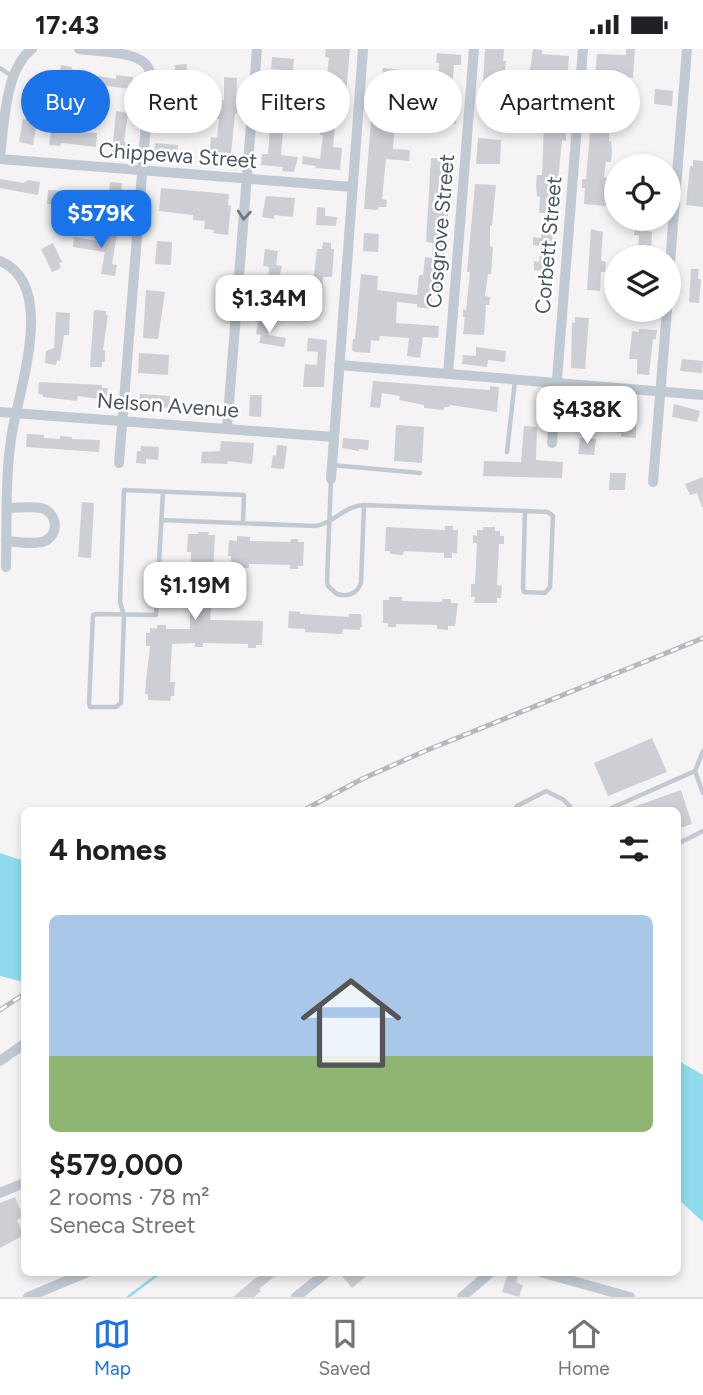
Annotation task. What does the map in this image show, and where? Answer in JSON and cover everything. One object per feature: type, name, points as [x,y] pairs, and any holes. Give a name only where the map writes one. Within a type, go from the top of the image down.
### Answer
[{"type":"street","points":[[0,158],[13,78],[23,57],[32,49]]},
{"type":"street","points":[[79,49],[135,57],[150,68],[119,463]]},
{"type":"street","points":[[227,428],[257,49]]},
{"type":"street","points":[[331,479],[363,49]]},
{"type":"street","name":"Cosgrove Street","points":[[448,374],[474,49]]},
{"type":"street","name":"Corbett Street","points":[[552,443],[583,49]]},
{"type":"street","points":[[671,245],[687,49]]},
{"type":"street","name":"Chippewa Street","points":[[0,158],[353,187]]},
{"type":"street","points":[[0,261],[8,264],[21,277],[29,305],[29,352],[11,440],[6,567]]},
{"type":"street","points":[[653,482],[666,322]]},
{"type":"street","points":[[339,365],[703,395]]},
{"type":"street","name":"Nelson Avenue","points":[[0,412],[334,437]]},
{"type":"street","points":[[6,541],[43,542],[51,537],[55,530],[53,516],[49,512],[40,508],[8,508]]},
{"type":"street","points":[[0,1061],[21,1046]]},
{"type":"street","points":[[0,1193],[21,1184]]},
{"type":"street","points":[[28,1297],[78,1276]]},
{"type":"street","points":[[296,1297],[322,1276]]},
{"type":"street","points":[[462,1297],[486,1276]]},
{"type":"street","points":[[554,1276],[630,1297]]},
{"type":"lane","points":[[0,68],[13,78]]},
{"type":"lane","points":[[507,452],[515,379]]},
{"type":"lane","points":[[331,465],[420,473]]},
{"type":"lane","points":[[331,479],[328,586],[337,594],[350,595],[359,588],[362,578],[364,505]]},
{"type":"lane","points":[[163,492],[156,615],[124,615],[97,614],[92,619],[90,707],[120,706],[124,615],[120,602],[124,490],[244,495],[243,523]]},
{"type":"lane","points":[[161,520],[315,526],[330,523],[351,506],[364,505],[525,511],[548,512],[552,516],[550,587],[545,593],[528,593],[524,592],[523,588],[525,511]]},
{"type":"lane","points":[[703,751],[695,771],[703,793]]},
{"type":"lane","points":[[616,807],[695,771]]},
{"type":"lane","points":[[516,807],[546,791],[564,800],[570,807]]},
{"type":"lane","points":[[681,842],[703,831]]},
{"type":"water","points":[[0,853],[21,860],[21,981],[0,976]]},
{"type":"water","points":[[681,1062],[703,1075],[703,1222],[681,1202]]},
{"type":"building","points":[[326,49],[350,49],[348,70],[328,70],[329,58],[325,57]]},
{"type":"building","points":[[485,49],[504,49],[505,70],[484,70]]},
{"type":"building","points":[[533,49],[542,50],[542,54],[569,56],[568,70],[530,70]]},
{"type":"building","points":[[626,49],[635,49],[634,70],[596,70],[597,54],[626,55]]},
{"type":"building","points":[[437,53],[461,55],[461,65],[454,65],[454,70],[439,70],[439,63],[436,63]]},
{"type":"building","points":[[272,57],[294,59],[293,70],[271,69]]},
{"type":"building","points":[[187,64],[187,70],[175,70],[175,65]]},
{"type":"building","points":[[61,65],[74,70],[60,70]]},
{"type":"building","points":[[116,75],[124,76],[124,88],[110,86],[110,78],[116,79]]},
{"type":"building","points":[[224,77],[236,78],[236,114],[230,164],[209,162],[211,137],[217,138],[218,133],[222,133]]},
{"type":"building","points":[[655,89],[673,91],[672,106],[654,104]]},
{"type":"building","points":[[116,111],[124,112],[124,142],[127,142],[125,154],[112,153]]},
{"type":"building","points":[[21,130],[21,133],[35,133],[33,145],[19,142]]},
{"type":"building","points":[[51,133],[97,133],[96,147],[61,143],[60,146],[49,145]]},
{"type":"building","points":[[270,133],[283,133],[281,155],[298,157],[294,172],[282,171],[283,167],[261,165],[262,154],[268,154]]},
{"type":"building","points":[[334,133],[333,147],[342,148],[340,170],[302,164],[303,156],[320,159],[323,135],[320,135]]},
{"type":"building","points":[[370,133],[394,133],[393,149],[410,150],[409,161],[386,159],[382,199],[387,200],[386,207],[378,207],[378,210],[364,209]]},
{"type":"building","points":[[544,133],[566,133],[566,141],[562,140],[549,272],[534,270],[534,261],[539,262],[541,246],[533,245],[533,237],[541,238],[545,213],[539,213],[540,197],[537,196],[536,185],[537,175],[542,175]]},
{"type":"building","points":[[590,133],[609,133],[612,154],[604,154],[604,206],[584,204],[585,188],[582,188],[582,179],[586,179]]},
{"type":"building","points":[[478,138],[501,140],[500,164],[476,164]]},
{"type":"building","points":[[155,143],[178,145],[177,159],[154,157]]},
{"type":"building","points":[[431,158],[453,159],[441,290],[433,290],[431,309],[397,302],[396,323],[439,326],[438,338],[423,337],[420,358],[407,356],[409,338],[380,336],[379,341],[371,340],[370,353],[355,352],[352,350],[361,274],[378,276],[377,290],[417,295],[419,275],[423,275],[425,257],[432,258],[433,243],[426,242]]},
{"type":"building","points":[[693,160],[703,161],[703,207],[686,205]]},
{"type":"building","points":[[0,179],[23,183],[28,180],[40,182],[38,195],[0,188]]},
{"type":"building","points":[[110,182],[122,183],[120,208],[108,208]]},
{"type":"building","points":[[475,184],[496,185],[490,226],[490,246],[493,247],[491,274],[488,274],[485,296],[490,297],[489,305],[486,305],[484,335],[463,334]]},
{"type":"building","points":[[161,188],[229,194],[228,205],[231,206],[228,235],[204,229],[205,221],[193,220],[193,215],[159,211]]},
{"type":"building","points":[[48,190],[70,191],[69,205],[47,204]]},
{"type":"building","points":[[266,196],[295,198],[293,217],[262,217]]},
{"type":"building","points":[[317,207],[325,208],[325,216],[337,217],[336,226],[316,225]]},
{"type":"building","points":[[591,229],[603,232],[601,258],[604,262],[604,272],[601,272],[600,291],[587,290]]},
{"type":"building","points":[[99,231],[117,234],[112,264],[117,265],[115,276],[101,274],[105,252],[73,247],[74,237],[98,241]]},
{"type":"building","points":[[635,231],[652,232],[651,245],[638,245],[639,235],[634,235]]},
{"type":"building","points":[[364,233],[379,234],[378,252],[363,251]]},
{"type":"building","points":[[157,241],[172,242],[171,265],[155,264]]},
{"type":"building","points":[[323,242],[331,243],[331,249],[334,249],[332,277],[323,277],[321,307],[307,305],[309,275],[314,276],[317,249],[322,249]]},
{"type":"building","points":[[53,243],[62,262],[59,263],[61,268],[52,272],[41,249]]},
{"type":"building","points":[[265,249],[278,251],[276,265],[282,266],[279,279],[268,278],[269,267],[263,266]]},
{"type":"building","points":[[691,269],[699,269],[699,303],[689,302]]},
{"type":"building","points":[[262,284],[274,285],[272,298],[277,299],[275,311],[265,309],[266,300],[260,299]]},
{"type":"building","points":[[146,290],[165,292],[158,339],[143,338]]},
{"type":"building","points":[[94,310],[106,311],[108,315],[103,350],[105,362],[102,362],[102,367],[90,367]]},
{"type":"building","points":[[56,312],[70,313],[69,335],[64,335],[60,361],[57,360],[56,365],[45,363],[46,351],[54,348]]},
{"type":"building","points":[[575,317],[589,318],[585,369],[571,368],[572,322],[575,323]]},
{"type":"building","points":[[258,320],[270,322],[268,335],[286,338],[284,347],[259,343],[261,335],[256,334]]},
{"type":"building","points":[[639,329],[657,330],[656,339],[653,339],[649,375],[637,374],[637,359],[629,359],[632,331],[639,332]]},
{"type":"building","points":[[308,338],[327,340],[324,387],[303,387],[305,364],[317,365],[318,352],[307,351]]},
{"type":"building","points":[[476,347],[506,351],[505,362],[488,360],[487,367],[462,364],[463,355],[476,356]]},
{"type":"building","points":[[139,353],[169,355],[168,375],[138,373]]},
{"type":"building","points":[[682,359],[703,361],[702,373],[680,371]]},
{"type":"building","points":[[373,381],[490,390],[490,386],[499,387],[497,412],[450,405],[444,407],[444,410],[424,408],[424,405],[399,400],[400,396],[382,393],[380,408],[370,407]]},
{"type":"building","points":[[39,382],[102,385],[102,388],[108,388],[106,400],[78,396],[77,401],[43,397],[38,394]]},
{"type":"building","points":[[140,394],[170,396],[169,408],[139,406]]},
{"type":"building","points":[[250,395],[262,395],[261,417],[249,416]]},
{"type":"building","points":[[575,403],[591,404],[590,421],[574,419]]},
{"type":"building","points":[[674,404],[700,411],[697,422],[672,417]]},
{"type":"building","points":[[617,420],[636,420],[636,438],[621,437],[621,433],[616,432]]},
{"type":"building","points":[[396,425],[424,427],[422,463],[394,461]]},
{"type":"building","points":[[524,426],[537,427],[536,460],[563,462],[562,478],[483,476],[484,461],[521,462]]},
{"type":"building","points":[[27,434],[44,435],[44,438],[60,439],[60,436],[100,440],[99,452],[26,447]]},
{"type":"building","points":[[343,438],[369,440],[368,450],[342,448]]},
{"type":"building","points":[[580,438],[596,439],[594,455],[578,454]]},
{"type":"building","points":[[221,441],[254,443],[252,464],[228,461],[227,464],[201,463],[202,452],[220,451]]},
{"type":"building","points":[[277,445],[287,446],[284,469],[271,468]]},
{"type":"building","points":[[141,446],[159,447],[158,460],[146,459],[146,464],[136,463],[137,451],[141,451]]},
{"type":"building","points":[[610,473],[626,473],[625,490],[609,490]]},
{"type":"building","points":[[703,477],[702,507],[697,493],[690,495],[685,484]]},
{"type":"building","points":[[82,502],[94,503],[91,558],[78,557]]},
{"type":"building","points":[[445,526],[453,526],[453,530],[458,530],[457,554],[452,553],[452,558],[444,558],[444,553],[404,551],[403,555],[385,551],[386,527],[445,530]]},
{"type":"building","points":[[483,527],[495,527],[495,531],[500,531],[500,536],[504,536],[504,544],[499,544],[497,585],[502,586],[501,598],[497,598],[497,603],[474,603],[475,597],[471,597],[471,584],[475,584],[477,543],[473,543],[473,535],[477,536],[477,530],[483,530]]},
{"type":"building","points":[[198,532],[215,535],[212,589],[216,589],[216,602],[212,602],[210,620],[263,621],[262,645],[248,648],[248,644],[203,643],[203,647],[195,647],[195,643],[172,644],[170,682],[175,682],[174,696],[171,696],[170,701],[148,700],[148,694],[145,694],[150,646],[146,646],[146,633],[150,633],[150,628],[157,629],[157,625],[166,625],[166,629],[190,629],[190,607],[189,602],[185,601],[186,594],[190,594],[191,552],[187,552],[188,534]]},
{"type":"building","points":[[237,536],[250,537],[250,541],[290,542],[291,539],[298,539],[298,542],[304,542],[303,566],[290,569],[290,565],[249,564],[249,568],[236,568],[236,564],[231,564],[231,556],[228,556],[229,540],[237,541]]},
{"type":"building","points":[[389,597],[402,597],[402,601],[442,602],[442,599],[451,599],[451,603],[458,603],[455,626],[448,626],[448,630],[437,629],[437,625],[396,624],[396,627],[388,627],[388,623],[383,623],[383,600],[389,600]]},
{"type":"building","points":[[289,611],[349,617],[349,614],[361,614],[362,627],[360,630],[343,629],[342,634],[305,632],[305,629],[288,628]]},
{"type":"building","points":[[652,738],[667,772],[608,796],[594,763]]},
{"type":"building","points":[[681,790],[692,824],[681,828],[681,807],[633,807]]},
{"type":"building","points":[[15,1197],[21,1212],[21,1218],[17,1220],[21,1237],[0,1248],[0,1203]]},
{"type":"building","points":[[258,1276],[275,1276],[259,1289],[261,1291],[254,1297],[233,1297]]},
{"type":"building","points":[[342,1276],[366,1276],[352,1288]]},
{"type":"building","points":[[507,1276],[518,1276],[516,1283],[523,1285],[519,1297],[502,1292]]},
{"type":"waterway","points":[[128,1297],[156,1276]]},
{"type":"railway","points":[[310,807],[362,779],[425,751],[703,638]]},
{"type":"railway","points":[[0,1010],[21,996]]}]
